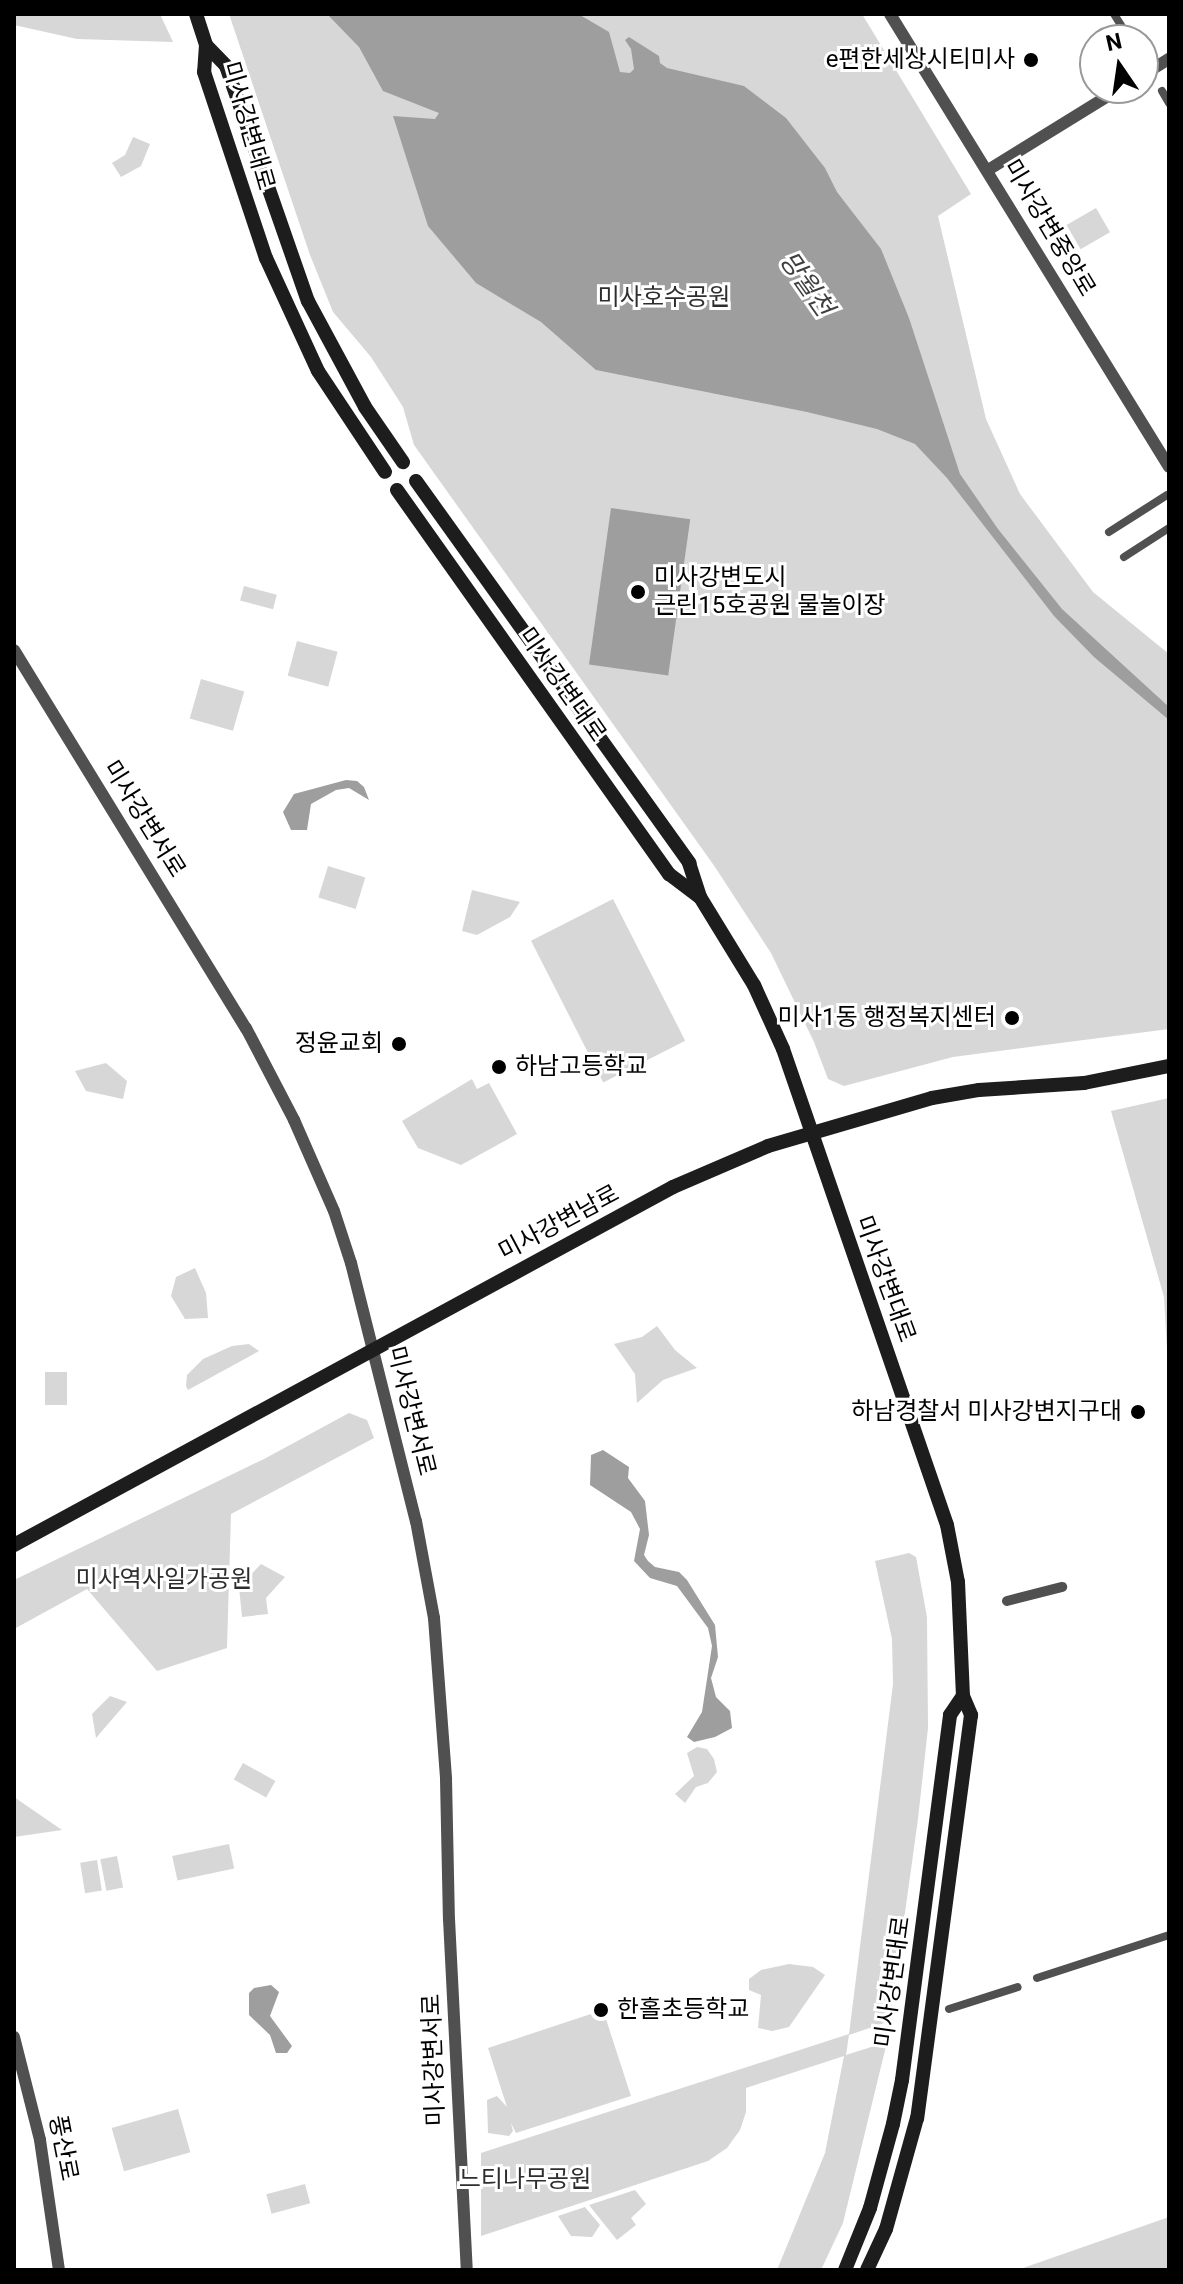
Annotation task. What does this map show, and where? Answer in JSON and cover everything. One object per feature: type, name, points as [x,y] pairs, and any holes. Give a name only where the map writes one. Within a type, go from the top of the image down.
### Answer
[{"type":"main road","name":"미사강변대로","points":[[196,14],[206,45],[204,72],[266,258],[318,371],[385,472]]},
{"type":"main road","name":"미사강변대로","points":[[206,45],[226,66],[308,301],[365,407],[403,462]]},
{"type":"main road","name":"미사강변대로","points":[[416,481],[689,863],[700,897],[754,985],[774,1027],[944,1513],[958,1582],[963,1696],[971,1715],[926,2071],[901,2179],[886,2229],[867,2270]]},
{"type":"main road","name":"미사강변대로","points":[[397,490],[669,874],[700,897]]},
{"type":"main road","name":"미사강변남로","points":[[14,1545],[673,1187],[768,1146],[932,1098],[979,1090],[1084,1083],[1169,1066]]},
{"type":"main road","name":"미사강변대로","points":[[845,2270],[870,2208],[893,2124],[902,2080],[950,1715],[963,1696]]},
{"type":"street","name":"미사강변중앙로","points":[[890,14],[1169,467]]},
{"type":"street","points":[[1162,91],[1169,103]]},
{"type":"street","points":[[988,170],[1095,104]]},
{"type":"street","points":[[1109,532],[1167,495]]},
{"type":"street","points":[[1124,557],[1169,528]]},
{"type":"street","name":"미사강변서로","points":[[14,650],[246,1028],[289,1108],[334,1211],[373,1350],[416,1521],[438,1655],[467,2270]]},
{"type":"street","points":[[1007,1601],[1062,1587]]},
{"type":"street","points":[[1037,1978],[1169,1935]]},
{"type":"street","points":[[949,2009],[1018,1987]]},
{"type":"street","name":"풍산로","points":[[14,2037],[40,2140],[59,2270]]},
{"type":"green space","points":[[14,14],[160,14],[173,42],[77,39],[14,25]]},
{"type":"green space","name":"미사호수공원","points":[[229,14],[862,14],[971,194],[938,216],[986,419],[1020,494],[1093,592],[1169,654],[1169,1029],[953,1057],[844,1086],[828,1079],[814,1042],[771,953],[715,867],[414,445],[403,407],[371,357],[333,312],[310,255]]},
{"type":"green space","points":[[133,137],[150,144],[141,166],[121,177],[112,163],[125,155]]},
{"type":"green space","points":[[1096,208],[1110,232],[1081,249],[1067,225]]},
{"type":"green space","points":[[244,586],[277,595],[273,609],[240,600]]},
{"type":"green space","points":[[297,641],[338,652],[328,687],[288,676]]},
{"type":"green space","points":[[201,679],[244,691],[233,731],[190,718]]},
{"type":"green space","points":[[328,866],[365,877],[356,909],[318,898]]},
{"type":"green space","points":[[472,890],[520,902],[510,917],[477,935],[462,931]]},
{"type":"green space","points":[[613,899],[685,1041],[603,1082],[531,941]]},
{"type":"green space","points":[[106,1063],[127,1081],[123,1099],[86,1091],[75,1071]]},
{"type":"green space","points":[[472,1079],[477,1089],[489,1083],[517,1134],[461,1165],[418,1148],[402,1121]]},
{"type":"green space","points":[[1169,1098],[1169,1385],[1164,1297],[1111,1111]]},
{"type":"green space","points":[[195,1268],[206,1293],[208,1318],[185,1319],[171,1296],[176,1277]]},
{"type":"green space","points":[[657,1326],[675,1350],[697,1368],[663,1380],[637,1403],[635,1374],[614,1344],[642,1337]]},
{"type":"green space","points":[[249,1344],[259,1351],[188,1390],[187,1375],[203,1359],[232,1346]]},
{"type":"green space","points":[[45,1372],[67,1372],[67,1405],[45,1405]]},
{"type":"green space","name":"미사역사일가공원","points":[[349,1413],[367,1420],[374,1438],[231,1514],[227,1648],[157,1671],[87,1589],[14,1629],[14,1580],[264,1459]]},
{"type":"green space","name":"느티나무공원","points":[[909,1553],[916,1557],[927,1617],[928,1728],[918,1819],[890,2021],[849,2035],[846,2055],[887,2042],[843,2223],[821,2270],[777,2270],[825,2153],[844,2056],[746,2088],[746,2112],[740,2130],[727,2148],[708,2161],[481,2236],[481,2153],[849,2034],[893,1684],[892,1639],[875,1561]]},
{"type":"green space","points":[[261,1564],[285,1577],[266,1598],[268,1614],[242,1617],[239,1587]]},
{"type":"green space","points":[[110,1696],[127,1702],[96,1738],[92,1714]]},
{"type":"green space","points":[[697,1747],[707,1749],[714,1759],[717,1772],[708,1783],[696,1787],[685,1803],[675,1794],[694,1776],[687,1753]]},
{"type":"green space","points":[[243,1763],[275,1781],[266,1798],[234,1780]]},
{"type":"green space","points":[[14,1797],[62,1830],[14,1837]]},
{"type":"green space","points":[[229,1844],[234,1868],[177,1881],[172,1856]]},
{"type":"green space","points":[[117,1856],[123,1887],[106,1891],[100,1859]]},
{"type":"green space","points":[[97,1860],[102,1891],[85,1893],[80,1863]]},
{"type":"green space","points":[[789,1964],[813,1967],[825,1975],[789,2027],[772,2031],[758,2028],[761,1995],[749,1990],[749,1979],[761,1970]]},
{"type":"green space","points":[[603,2010],[631,2096],[516,2133],[511,2123],[513,2131],[509,2136],[488,2133],[487,2100],[497,2096],[507,2107],[488,2048]]},
{"type":"green space","points":[[178,2109],[190,2152],[124,2171],[112,2128]]},
{"type":"green space","points":[[305,2184],[310,2203],[272,2214],[266,2194]]},
{"type":"green space","points":[[635,2190],[646,2204],[631,2218],[636,2225],[617,2240],[589,2205]]},
{"type":"green space","points":[[585,2207],[600,2225],[592,2237],[571,2236],[558,2216]]},
{"type":"green space","points":[[1169,2217],[1169,2270],[1023,2270],[1023,2268]]},
{"type":"water","name":"망월천","points":[[327,14],[580,15],[609,32],[620,72],[630,73],[634,69],[631,49],[625,40],[629,37],[659,56],[660,63],[667,68],[744,86],[786,118],[881,249],[909,318],[960,474],[998,529],[1062,609],[1169,707],[1169,720],[1094,657],[1054,616],[947,478],[915,444],[877,429],[807,412],[596,370],[541,322],[476,283],[428,226],[393,116],[435,119],[439,113],[383,91],[359,47]]},
{"type":"water","name":"미사강변도시 근린15호공원 물놀이장","points":[[611,508],[690,519],[668,676],[589,664]]},
{"type":"water","points":[[346,780],[357,781],[364,787],[369,800],[349,788],[336,790],[311,804],[307,830],[291,830],[283,812],[294,794]]},
{"type":"water","points":[[603,1450],[629,1467],[628,1478],[645,1501],[649,1535],[644,1555],[655,1567],[679,1572],[715,1625],[718,1657],[711,1678],[716,1697],[730,1711],[732,1728],[715,1737],[694,1742],[687,1737],[702,1712],[712,1646],[708,1628],[677,1586],[650,1578],[634,1561],[640,1529],[631,1512],[590,1485],[591,1455]]},
{"type":"water","points":[[271,1985],[279,1992],[270,2016],[292,2046],[287,2053],[276,2053],[270,2035],[249,2015],[249,1993],[254,1988]]},
{"type":"place","name":"e편한세상시티미사","points":[[1031,60]]},
{"type":"place","name":"미사강변도시 근린15호공원 물놀이장","points":[[638,592]]},
{"type":"place","name":"미사1동 행정복지센터","points":[[1012,1018]]},
{"type":"place","name":"정윤교회","points":[[399,1044]]},
{"type":"place","name":"하남고등학교","points":[[499,1067]]},
{"type":"place","name":"하남경찰서 미사강변지구대","points":[[1138,1412]]},
{"type":"place","name":"한홀초등학교","points":[[601,2010]]}]
